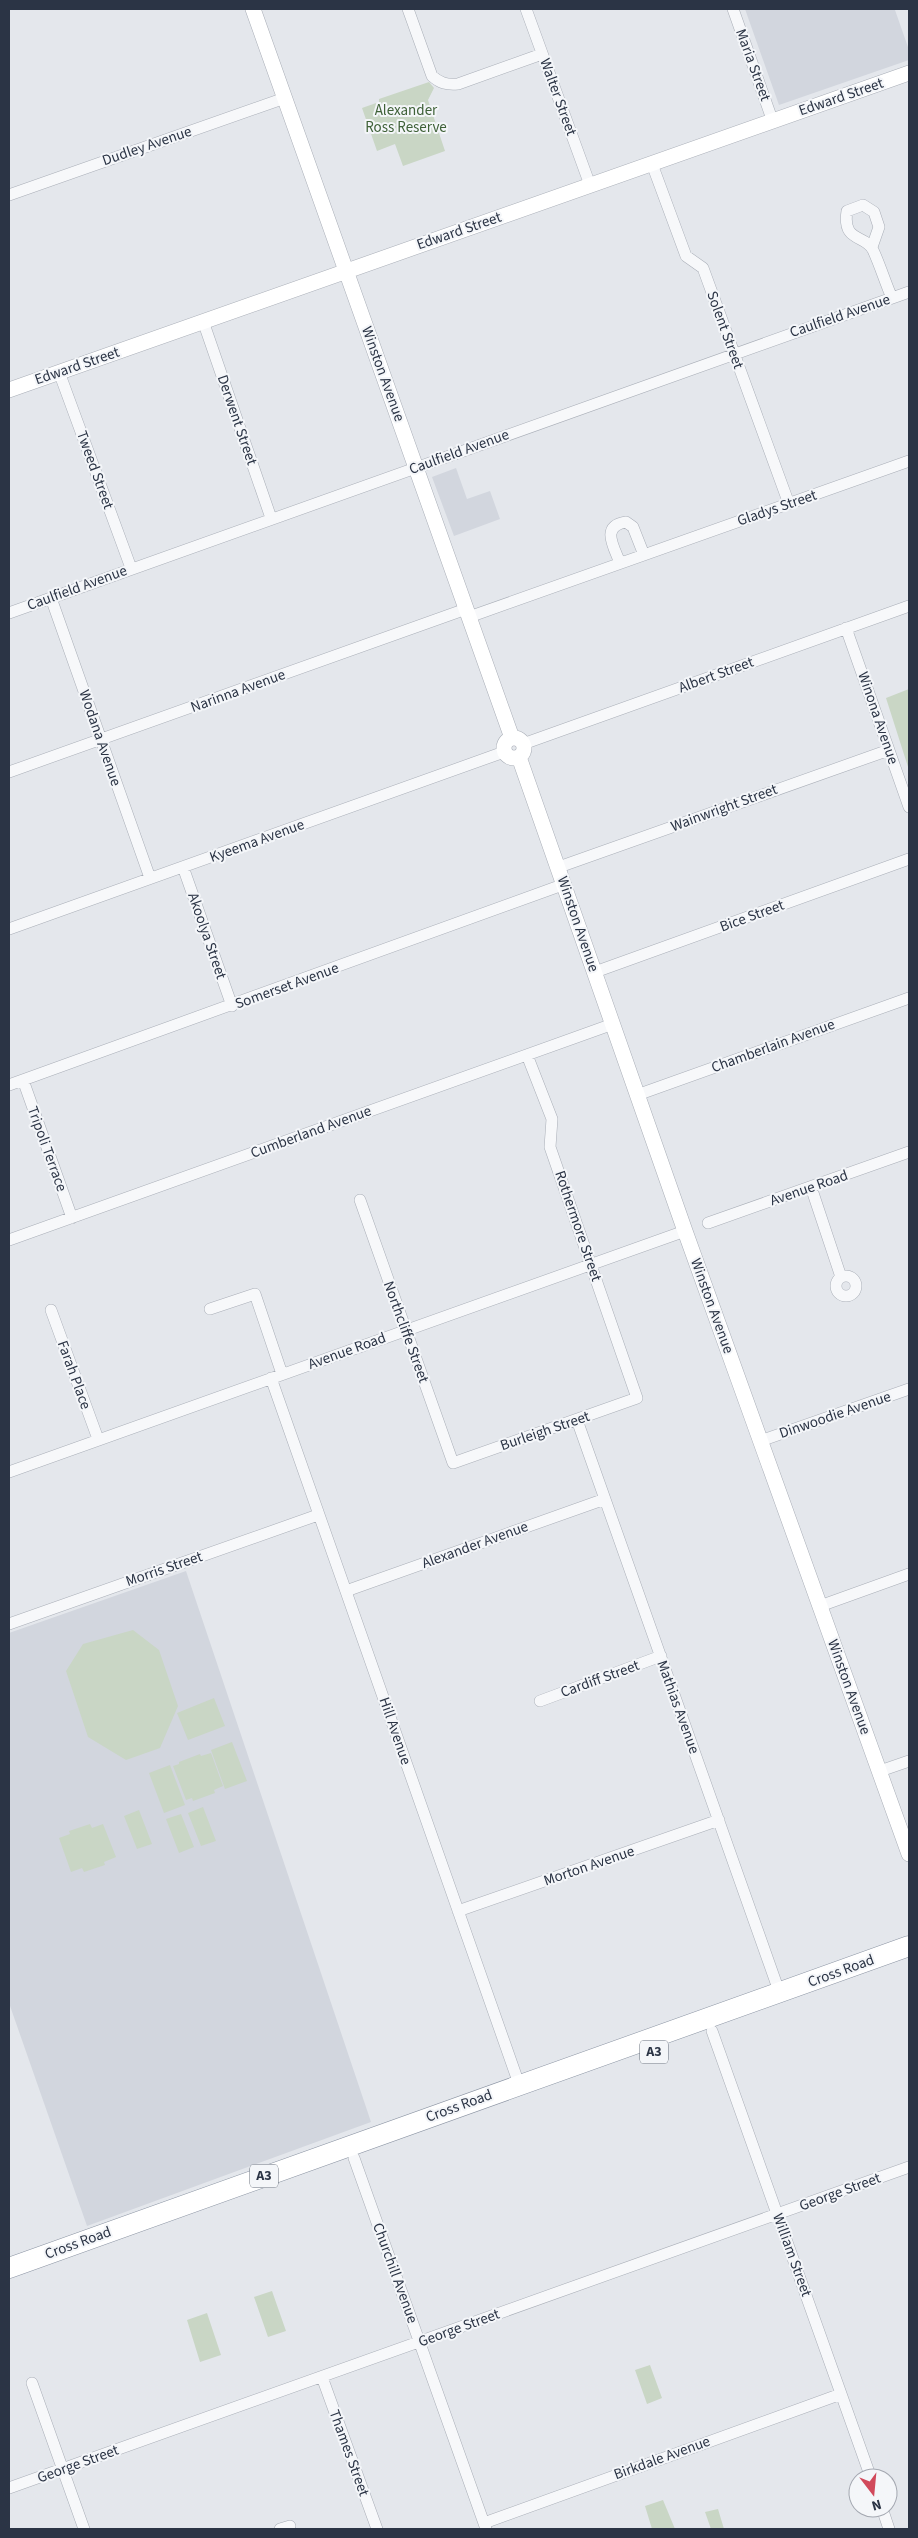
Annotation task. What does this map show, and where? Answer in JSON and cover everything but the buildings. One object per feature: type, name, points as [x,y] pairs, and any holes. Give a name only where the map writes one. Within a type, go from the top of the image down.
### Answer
[{"type":"highway","name":"Cross Road","points":[[782,2000],[909,1946]]},
{"type":"highway","name":"Cross Road","points":[[9,2281],[352,2152],[522,2091],[782,2000],[909,1961]]},
{"type":"highway","name":"Cross Road","points":[[9,2268],[352,2152]]},
{"type":"street","name":"Winston Avenue","points":[[253,9],[468,613],[518,746],[637,1095],[909,1854]]},
{"type":"street","points":[[408,9],[432,76],[438,82],[448,85],[458,84],[542,54]]},
{"type":"street","name":"Walter Street","points":[[526,9],[590,185]]},
{"type":"street","name":"Maria Street","points":[[733,9],[773,122]]},
{"type":"street","name":"Edward Street","points":[[9,390],[909,73]]},
{"type":"street","name":"Dudley Avenue","points":[[9,195],[285,98]]},
{"type":"street","name":"Solent Street","points":[[652,164],[686,256],[703,268],[789,504]]},
{"type":"street","points":[[872,247],[892,298]]},
{"type":"street","name":"Caulfield Avenue","points":[[9,613],[733,353],[909,292]]},
{"type":"street","name":"Derwent Street","points":[[203,321],[271,518]]},
{"type":"street","name":"Tweed Street","points":[[59,372],[131,568]]},
{"type":"street","name":"Gladys Street","points":[[468,613],[620,563],[909,461]]},
{"type":"street","points":[[620,563],[610,536],[611,530],[617,524],[626,522],[634,527],[644,554]]},
{"type":"street","name":"Wodana Avenue","points":[[51,598],[150,878]]},
{"type":"street","name":"Albert Street","points":[[518,746],[909,606]]},
{"type":"street","name":"Narinna Avenue","points":[[9,772],[468,613]]},
{"type":"street","name":"Winona Avenue","points":[[846,628],[909,807]]},
{"type":"street","points":[[504,752],[504,744],[518,746]]},
{"type":"street","name":"Wainwright Street","points":[[559,867],[889,750]]},
{"type":"street","name":"Kyeema Avenue","points":[[9,929],[504,752]]},
{"type":"street","name":"Bice Street","points":[[595,972],[909,859]]},
{"type":"street","name":"Akoolya Street","points":[[183,867],[232,1006]]},
{"type":"street","name":"Somerset Avenue","points":[[9,1085],[232,1006],[565,884]]},
{"type":"street","name":"Chamberlain Avenue","points":[[637,1095],[909,998]]},
{"type":"street","name":"Cumberland Avenue","points":[[9,1240],[612,1024]]},
{"type":"street","name":"Rothermore Street","points":[[527,1055],[552,1119],[550,1147],[637,1398]]},
{"type":"street","name":"Tripoli Terrace","points":[[23,1080],[72,1218]]},
{"type":"street","name":"Avenue Road","points":[[708,1223],[909,1152]]},
{"type":"street","points":[[811,1187],[841,1277]]},
{"type":"street","name":"Northcliffe Street","points":[[360,1200],[453,1463]]},
{"type":"street","name":"Avenue Road","points":[[9,1472],[685,1231]]},
{"type":"street","points":[[210,1309],[255,1294],[282,1374]]},
{"type":"street","name":"Farah Place","points":[[51,1310],[98,1439]]},
{"type":"street","name":"Hill Avenue","points":[[270,1378],[522,2091]]},
{"type":"street","name":"Dinwoodie Avenue","points":[[760,1441],[909,1389]]},
{"type":"street","name":"Burleigh Street","points":[[453,1463],[637,1398]]},
{"type":"street","name":"Mathias Avenue","points":[[577,1420],[782,2000]]},
{"type":"street","name":"Alexander Avenue","points":[[346,1591],[605,1499]]},
{"type":"street","name":"Morris Street","points":[[9,1624],[318,1515]]},
{"type":"street","points":[[820,1606],[909,1574]]},
{"type":"street","name":"Cardiff Street","points":[[540,1701],[660,1656]]},
{"type":"street","points":[[880,1772],[909,1761]]},
{"type":"street","name":"Morton Avenue","points":[[458,1911],[719,1820]]},
{"type":"street","name":"William Street","points":[[710,2025],[867,2468]]},
{"type":"street","name":"Churchill Avenue","points":[[352,2152],[485,2526]]},
{"type":"street","name":"George Street","points":[[9,2488],[909,2167]]},
{"type":"street","name":"Thames Street","points":[[322,2377],[376,2529]]},
{"type":"street","points":[[32,2383],[84,2529]]},
{"type":"street","name":"Birkdale Avenue","points":[[485,2526],[841,2394]]},
{"type":"shaded area","points":[[745,9],[898,9],[895,10],[909,50],[909,60],[779,105]]},
{"type":"shaded area","points":[[456,468],[467,499],[490,491],[500,519],[454,536],[432,477]]},
{"type":"shaded area","points":[[186,1571],[371,2122],[87,2226],[9,2003],[9,1633]]},
{"type":"green space","name":"Alexander Ross Reserve","points":[[429,82],[434,88],[428,100],[445,151],[403,166],[395,144],[377,151],[362,108],[379,102],[379,99]]},
{"type":"green space","points":[[909,689],[909,770],[886,698]]},
{"type":"green space","points":[[133,1630],[159,1650],[178,1706],[160,1748],[126,1760],[88,1737],[66,1671],[83,1644]]},
{"type":"green space","points":[[214,1698],[225,1726],[188,1740],[177,1713]]},
{"type":"green space","points":[[232,1742],[247,1781],[225,1789],[211,1750]]},
{"type":"green space","points":[[211,1753],[223,1786],[214,1790],[215,1793],[193,1801],[192,1798],[186,1800],[173,1766],[200,1754],[201,1756]]},
{"type":"green space","points":[[170,1765],[185,1805],[164,1813],[149,1773]]},
{"type":"green space","points":[[203,1807],[216,1841],[201,1846],[188,1813]]},
{"type":"green space","points":[[139,1810],[152,1844],[137,1849],[124,1816]]},
{"type":"green space","points":[[181,1814],[194,1847],[179,1853],[166,1819]]},
{"type":"green space","points":[[90,1824],[92,1828],[103,1824],[116,1857],[104,1862],[105,1865],[84,1872],[82,1868],[71,1872],[59,1838],[70,1834],[69,1831]]},
{"type":"green space","points":[[272,2291],[286,2331],[268,2337],[254,2297]]},
{"type":"green space","points":[[207,2313],[221,2355],[200,2362],[187,2320]]},
{"type":"green space","points":[[650,2365],[662,2398],[647,2404],[635,2370]]},
{"type":"green space","points":[[663,2500],[675,2529],[652,2529],[645,2506]]},
{"type":"green space","points":[[718,2509],[724,2529],[711,2529],[705,2512]]}]
